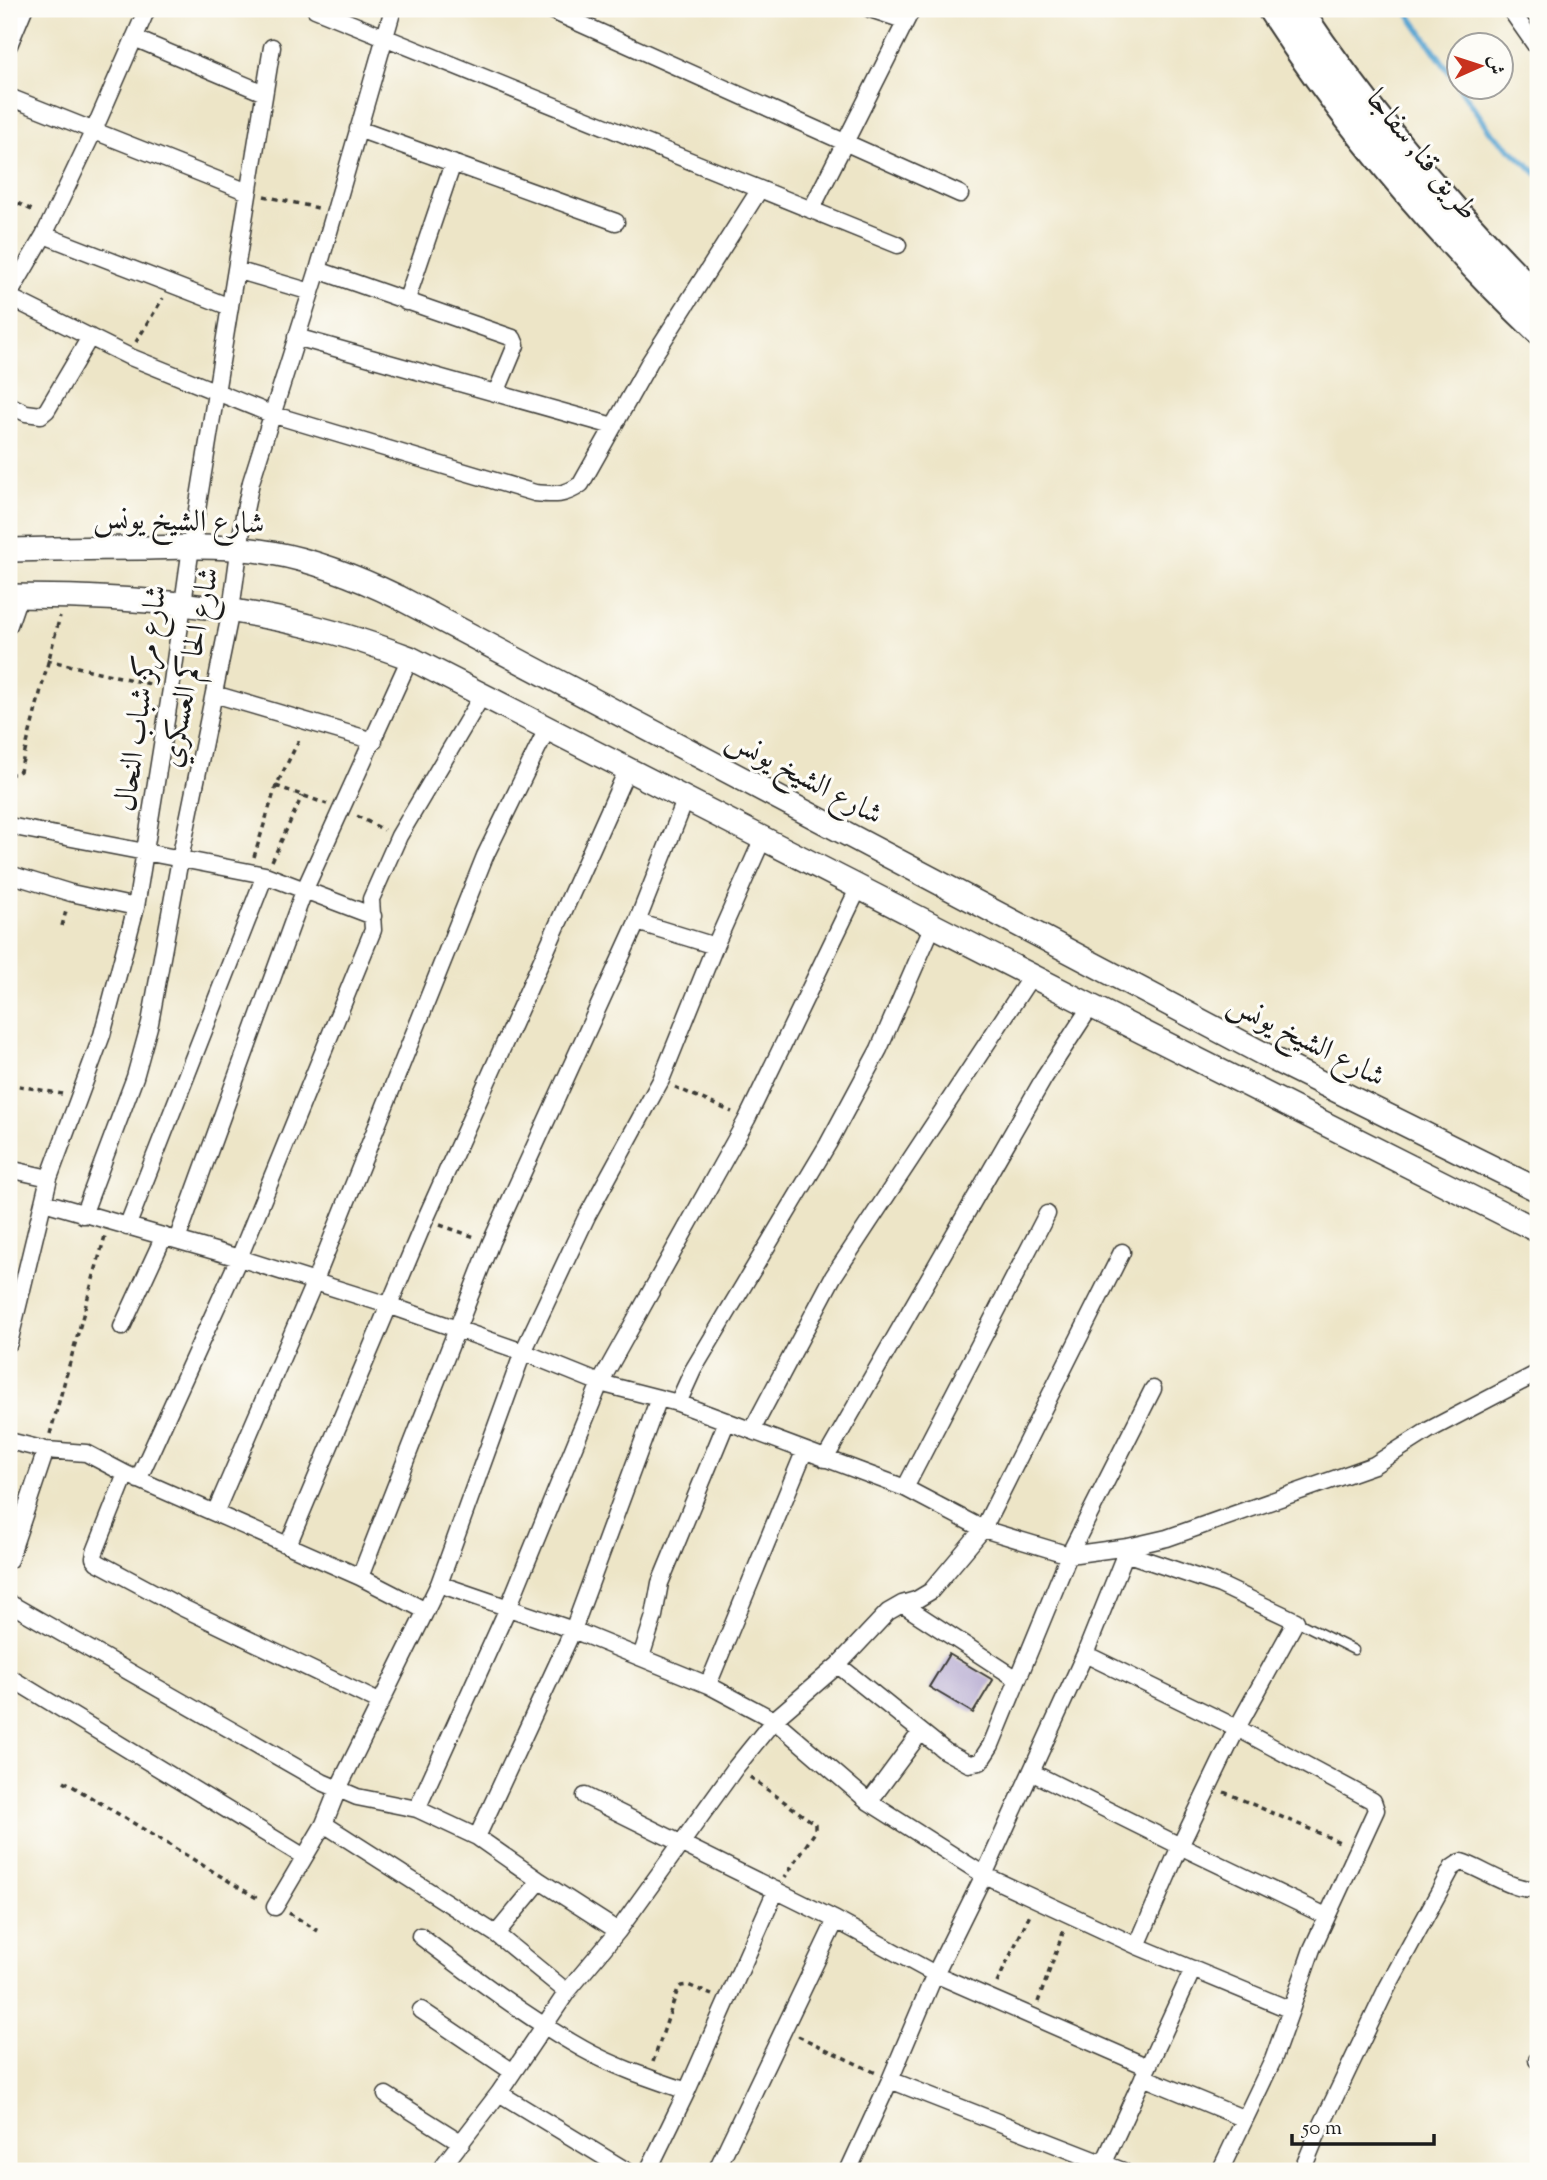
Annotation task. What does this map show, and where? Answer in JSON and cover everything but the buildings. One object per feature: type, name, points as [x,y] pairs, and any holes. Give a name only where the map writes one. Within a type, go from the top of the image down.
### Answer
[{"type":"highway","name":"طريق قنا, سفاجا","points":[[1272,9],[1325,85],[1399,182],[1466,258],[1538,329]]},
{"type":"highway","name":"طريق قنا, سفاجا","points":[[1297,9],[1346,80],[1403,153],[1475,235],[1538,299]]},
{"type":"street","points":[[9,45],[24,9]]},
{"type":"street","points":[[147,9],[44,235],[9,296],[128,356],[271,414],[535,493],[557,495],[570,492],[581,484],[649,363],[760,189]]},
{"type":"street","points":[[315,9],[898,245]]},
{"type":"street","name":"شارع الحاكم العسكري","points":[[83,1215],[131,1090],[150,1023],[180,859],[231,610],[251,482],[318,270],[393,9]]},
{"type":"street","points":[[548,9],[960,194]]},
{"type":"street","points":[[811,210],[909,15],[870,9]]},
{"type":"street","points":[[1510,9],[1538,49]]},
{"type":"street","points":[[134,38],[264,93]]},
{"type":"street","name":"شارع مركز شباب النحال","points":[[9,1343],[49,1178],[102,1035],[136,907],[272,47]]},
{"type":"street","points":[[9,97],[248,192]]},
{"type":"street","points":[[358,129],[616,222]]},
{"type":"street","points":[[406,302],[453,163]]},
{"type":"street","points":[[44,235],[230,307]]},
{"type":"street","points":[[236,270],[311,292]]},
{"type":"street","points":[[318,270],[515,341],[516,345],[496,393]]},
{"type":"street","points":[[9,405],[26,413],[41,415],[47,410],[90,337]]},
{"type":"street","points":[[296,337],[613,426]]},
{"type":"street","name":"شارع الشيخ يونس","points":[[9,550],[239,548],[315,563],[358,578],[1275,1059],[1538,1190]]},
{"type":"street","points":[[9,625],[14,596],[183,605],[231,610],[314,627],[410,658],[1538,1231]]},
{"type":"street","points":[[121,1327],[171,1238],[304,891],[410,658]]},
{"type":"street","points":[[214,694],[374,741]]},
{"type":"street","points":[[381,1703],[181,1607],[94,1558],[239,1258],[373,930],[372,899],[398,836],[483,694]]},
{"type":"street","points":[[215,1513],[314,1283],[485,856],[548,727]]},
{"type":"street","points":[[288,1545],[425,1220],[628,768]]},
{"type":"street","points":[[360,1577],[491,1242],[637,922],[686,798]]},
{"type":"street","points":[[9,826],[257,874],[373,916]]},
{"type":"street","points":[[275,1907],[324,1824],[338,1789],[439,1584],[523,1352],[587,1216],[661,1080],[715,946],[763,838]]},
{"type":"street","points":[[9,874],[71,893],[136,907]]},
{"type":"street","points":[[127,1227],[257,874]]},
{"type":"street","points":[[417,1808],[508,1608],[600,1383],[747,1119],[859,887]]},
{"type":"street","points":[[637,922],[715,946]]},
{"type":"street","points":[[678,1403],[693,1370],[828,1144],[879,1049],[933,925]]},
{"type":"street","points":[[1062,991],[1081,957]]},
{"type":"street","points":[[752,1430],[833,1277],[1031,975]]},
{"type":"street","points":[[825,1459],[1044,1078],[1091,1006]]},
{"type":"street","points":[[9,1169],[49,1178]]},
{"type":"street","points":[[44,1202],[239,1258],[388,1305],[458,1328],[600,1383],[678,1403],[905,1488],[984,1529],[1069,1555],[1127,1550],[1217,1522],[1374,1465],[1429,1430],[1538,1373]]},
{"type":"street","points":[[905,1488],[1047,1214]]},
{"type":"street","points":[[444,2170],[567,1992],[618,1931],[736,1767],[774,1720],[838,1665],[888,1612],[931,1591],[984,1529],[1122,1252]]},
{"type":"street","points":[[838,1665],[945,1751],[969,1764],[980,1762],[991,1745],[1069,1555],[1153,1389]]},
{"type":"street","points":[[477,1837],[573,1630],[659,1398]]},
{"type":"street","points":[[641,1657],[654,1616],[660,1583],[727,1421]]},
{"type":"street","points":[[9,1441],[46,1450],[86,1453],[132,1477],[360,1577],[426,1611]]},
{"type":"street","points":[[9,1560],[46,1450]]},
{"type":"street","points":[[708,1685],[804,1452]]},
{"type":"street","points":[[1127,1550],[1220,1585],[1296,1621],[1209,1785],[1137,1946]]},
{"type":"street","points":[[848,2171],[935,1974],[984,1875],[1085,1654],[1127,1550]]},
{"type":"street","points":[[439,1584],[573,1630],[708,1685],[774,1720],[869,1802],[984,1875],[1137,1946],[1291,2010]]},
{"type":"street","points":[[9,1603],[338,1789],[357,1797],[417,1808],[477,1837],[618,1931]]},
{"type":"street","points":[[902,1604],[1017,1679]]},
{"type":"street","points":[[1085,1654],[1237,1728],[1373,1801],[1376,1810],[1326,1916],[1273,2060],[1220,2171]]},
{"type":"street","points":[[9,1677],[303,1856]]},
{"type":"street","points":[[869,1802],[920,1732]]},
{"type":"street","points":[[1031,1772],[1326,1916]]},
{"type":"street","points":[[585,1796],[835,1920],[935,1974],[1245,2119]]},
{"type":"street","points":[[324,1824],[496,1934],[567,1992]]},
{"type":"street","points":[[1302,2171],[1315,2137],[1387,1988],[1451,1868],[1461,1863],[1473,1865],[1522,1889],[1531,1891],[1538,1887]]},
{"type":"street","points":[[496,1934],[540,1881]]},
{"type":"street","points":[[648,2171],[687,2091],[776,1890]]},
{"type":"street","points":[[716,2171],[835,1920]]},
{"type":"street","points":[[420,1936],[583,2049],[687,2091]]},
{"type":"street","points":[[1102,2167],[1193,1969]]},
{"type":"street","points":[[421,2010],[513,2072]]},
{"type":"street","points":[[890,2080],[1102,2167],[1123,2171]]},
{"type":"street","points":[[499,2093],[627,2171]]},
{"type":"street","points":[[386,2095],[462,2143]]},
{"type":"lane","points":[[1296,1621],[1354,1650]]},
{"type":"path","points":[[248,192],[334,212]]},
{"type":"path","points":[[9,199],[51,219]]},
{"type":"path","points":[[128,356],[171,286]]},
{"type":"path","points":[[9,774],[20,771],[47,660],[66,597]]},
{"type":"path","points":[[47,660],[172,689]]},
{"type":"path","points":[[257,874],[276,786],[308,722]]},
{"type":"path","points":[[276,786],[340,808],[398,836]]},
{"type":"path","points":[[257,874],[302,796]]},
{"type":"path","points":[[661,1080],[747,1119]]},
{"type":"path","points":[[9,1084],[80,1098]]},
{"type":"path","points":[[425,1220],[491,1242]]},
{"type":"path","points":[[46,1450],[110,1222]]},
{"type":"path","points":[[736,1767],[815,1824],[815,1832],[776,1890]]},
{"type":"path","points":[[64,1781],[244,1892],[297,1917],[318,1931]]},
{"type":"path","points":[[1209,1785],[1358,1850]]},
{"type":"path","points":[[990,1999],[1036,1899]]},
{"type":"path","points":[[1031,2017],[1047,1981],[1069,1915]]},
{"type":"path","points":[[648,2077],[681,1986],[688,1985],[727,2002]]},
{"type":"path","points":[[784,2029],[890,2080]]},
{"type":"waterway","points":[[1405,9],[1446,67]]},
{"type":"waterway","points":[[1470,102],[1490,131],[1538,174]]}]
